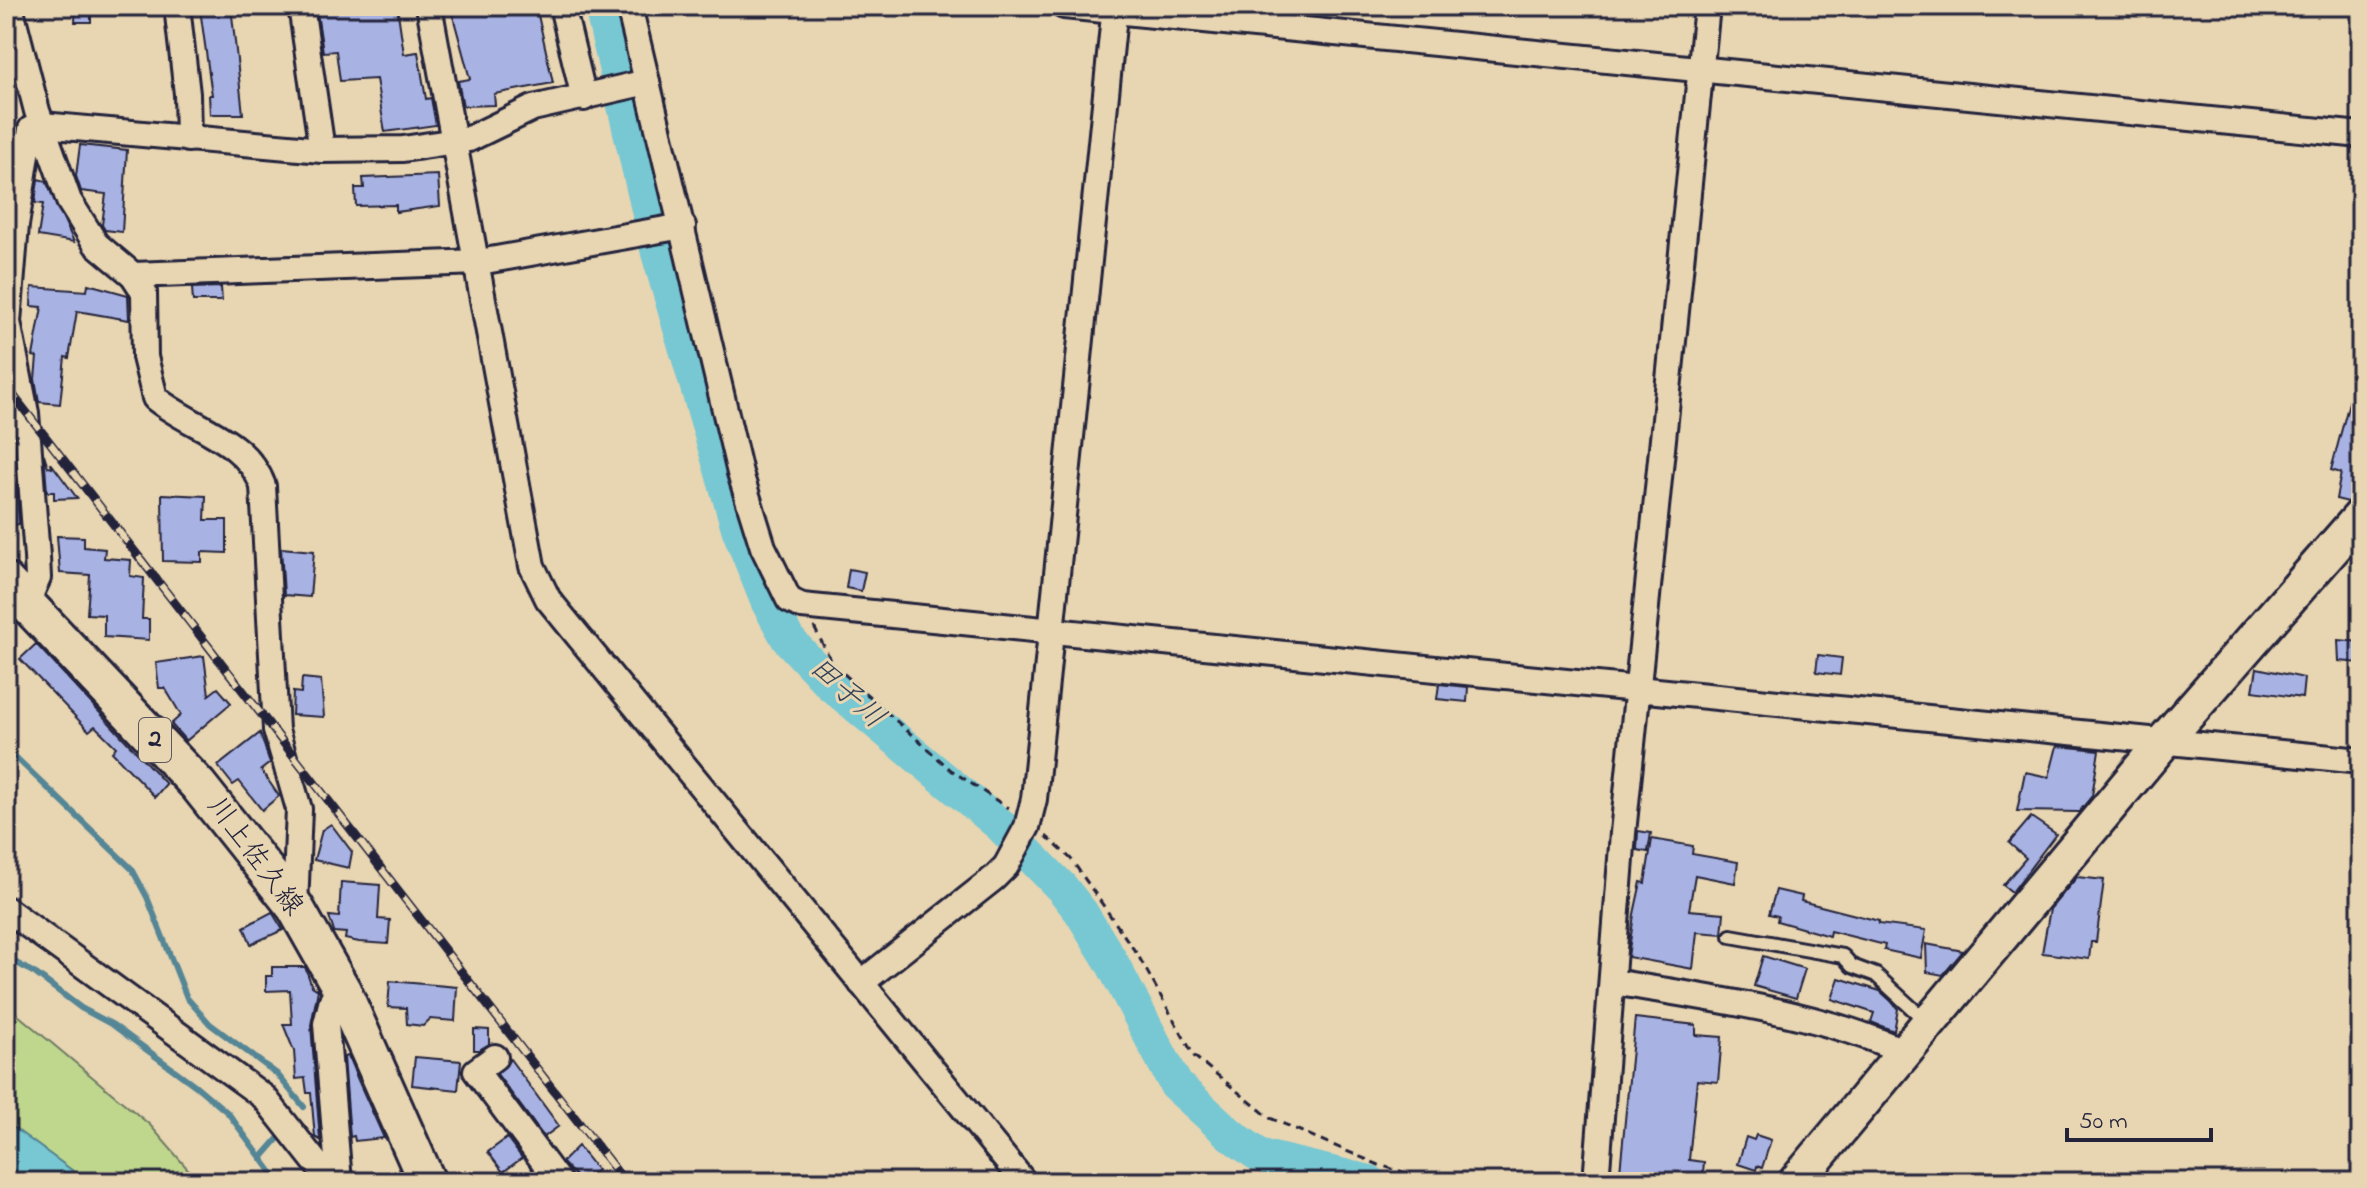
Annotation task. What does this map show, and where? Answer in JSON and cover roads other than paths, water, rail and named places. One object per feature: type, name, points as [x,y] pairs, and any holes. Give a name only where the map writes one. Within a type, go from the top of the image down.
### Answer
[{"type":"main road","name":"川上佐久線","points":[[16,593],[198,785],[295,907],[342,990],[427,1182]]},
{"type":"street","points":[[10,6],[42,125],[69,201],[96,244],[133,275],[146,302],[145,357],[155,398],[235,446],[257,470],[263,486],[276,730],[299,809],[295,907]]},
{"type":"street","points":[[177,6],[184,48],[188,139]]},
{"type":"street","points":[[301,6],[322,150]]},
{"type":"street","points":[[429,6],[479,262],[532,566],[548,599],[1024,1182]]},
{"type":"street","points":[[562,6],[593,96]]},
{"type":"street","points":[[629,6],[641,84],[753,517],[775,576],[789,600],[802,606],[2361,761]]},
{"type":"street","points":[[1064,6],[2361,135]]},
{"type":"street","points":[[1596,1182],[1614,982],[1623,833],[1707,6]]},
{"type":"street","points":[[861,983],[1006,866],[1028,824],[1053,631],[1114,9]]},
{"type":"street","points":[[16,593],[38,578],[26,413],[8,322],[11,225],[31,129],[42,125],[322,150],[403,149],[456,142],[533,108],[641,84]]},
{"type":"street","points":[[133,275],[479,262],[632,238],[678,227]]},
{"type":"street","points":[[1796,1182],[2164,741],[2361,516]]},
{"type":"street","points":[[6,909],[264,1097],[331,1182]]},
{"type":"street","points":[[1614,982],[1754,1007],[1881,1041],[1904,1052]]},
{"type":"street","points":[[339,1182],[326,1024],[332,1000],[342,990]]},
{"type":"street","points":[[495,1057],[476,1071],[555,1181]]},
{"type":"lane","points":[[1731,936],[1843,956],[1852,966],[1876,975],[1929,1023]]},
{"type":"water","points":[[6,1122],[88,1182],[6,1182]]},
{"type":"waterway","name":"田子川","points":[[601,6],[658,253],[739,531],[767,601],[788,639],[831,685],[1001,826],[1062,888],[1111,961],[1176,1085],[1231,1135],[1260,1156],[1370,1182]]},
{"type":"waterway","points":[[6,748],[132,869],[147,897],[187,998],[210,1024],[277,1074],[304,1107]]},
{"type":"waterway","points":[[6,957],[36,974],[81,1008],[113,1025],[196,1086],[228,1113],[279,1182]]},
{"type":"waterway","points":[[262,1157],[282,1134]]},
{"type":"railway","points":[[6,386],[625,1182]]}]
